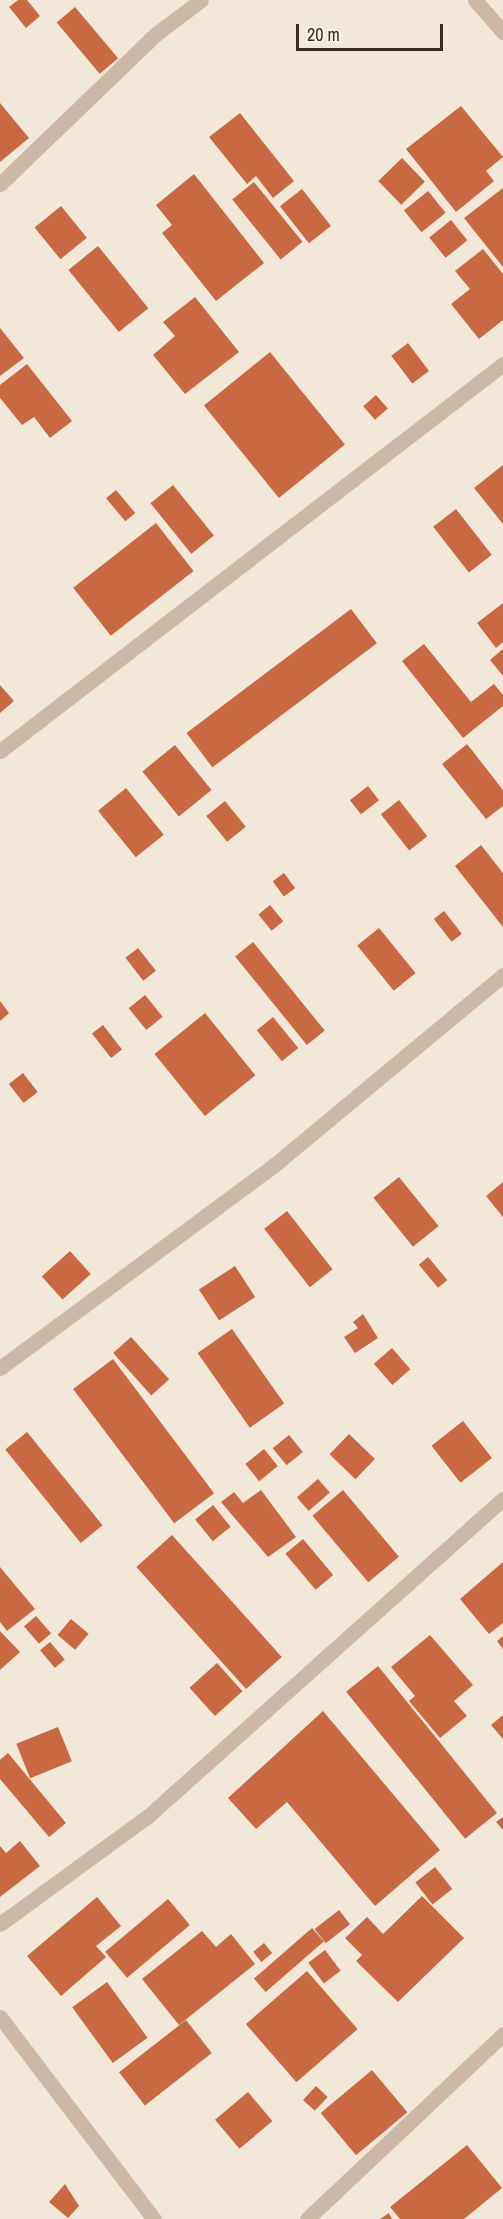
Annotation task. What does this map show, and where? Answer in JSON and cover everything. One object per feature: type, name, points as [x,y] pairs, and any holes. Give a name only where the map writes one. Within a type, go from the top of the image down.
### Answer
[{"type":"street","points":[[0,184],[156,34],[201,0]]},
{"type":"street","points":[[475,0],[503,32]]},
{"type":"street","points":[[0,751],[503,364]]},
{"type":"street","points":[[0,1368],[273,1166],[503,975]]},
{"type":"street","points":[[0,1924],[147,1817],[503,1499]]},
{"type":"street","points":[[0,2017],[154,2219]]},
{"type":"street","points":[[307,2219],[503,2034]]},
{"type":"building","points":[[18,0],[27,0],[40,16],[26,28],[9,7]]},
{"type":"building","points":[[75,7],[118,58],[100,74],[57,22]]},
{"type":"building","points":[[0,103],[29,138],[0,162]]},
{"type":"building","points":[[461,106],[503,157],[486,171],[494,181],[456,212],[406,149]]},
{"type":"building","points":[[240,113],[294,181],[273,198],[256,176],[247,184],[209,137]]},
{"type":"building","points":[[402,158],[425,182],[401,205],[378,181]]},
{"type":"building","points":[[194,174],[264,263],[216,301],[162,233],[172,225],[156,205]]},
{"type":"building","points":[[254,182],[302,242],[281,259],[232,200]]},
{"type":"building","points":[[503,188],[503,267],[464,218]]},
{"type":"building","points":[[302,189],[331,226],[309,243],[280,206]]},
{"type":"building","points":[[428,191],[446,213],[422,232],[404,211]]},
{"type":"building","points":[[61,206],[87,238],[60,259],[35,227]]},
{"type":"building","points":[[451,220],[467,240],[446,258],[429,238]]},
{"type":"building","points":[[98,246],[148,308],[119,332],[68,270]]},
{"type":"building","points":[[483,249],[503,274],[503,320],[479,339],[451,304],[470,289],[455,271]]},
{"type":"building","points":[[195,297],[239,352],[185,394],[153,355],[175,336],[163,322]]},
{"type":"building","points":[[0,328],[24,358],[0,376]]},
{"type":"building","points":[[408,343],[429,371],[412,384],[391,356]]},
{"type":"building","points":[[270,352],[345,444],[279,498],[204,405]]},
{"type":"building","points":[[27,364],[72,421],[50,438],[34,417],[22,425],[0,398],[0,385]]},
{"type":"building","points":[[376,395],[388,409],[375,420],[363,406]]},
{"type":"building","points":[[503,465],[503,524],[474,488]]},
{"type":"building","points":[[173,485],[214,536],[191,554],[150,503]]},
{"type":"building","points":[[116,490],[135,513],[125,521],[106,498]]},
{"type":"building","points":[[456,509],[492,555],[469,573],[433,527]]},
{"type":"building","points":[[156,523],[194,571],[111,636],[73,588]]},
{"type":"building","points":[[503,603],[503,642],[496,648],[477,623]]},
{"type":"building","points":[[351,609],[377,643],[212,767],[186,733]]},
{"type":"building","points":[[424,644],[471,702],[494,684],[503,695],[503,706],[463,738],[402,661]]},
{"type":"building","points":[[503,649],[503,676],[490,660]]},
{"type":"building","points":[[0,685],[14,701],[0,713]]},
{"type":"building","points":[[467,744],[503,790],[503,806],[486,819],[442,764]]},
{"type":"building","points":[[175,745],[212,790],[179,817],[142,771]]},
{"type":"building","points":[[368,786],[379,800],[361,814],[350,800]]},
{"type":"building","points":[[126,788],[164,835],[136,857],[98,811]]},
{"type":"building","points":[[399,800],[427,836],[409,850],[381,814]]},
{"type":"building","points":[[225,801],[246,827],[227,842],[206,816]]},
{"type":"building","points":[[481,845],[503,873],[503,927],[455,866]]},
{"type":"building","points":[[284,873],[295,888],[284,897],[273,881]]},
{"type":"building","points":[[270,905],[283,921],[272,931],[258,914]]},
{"type":"building","points":[[444,911],[462,934],[452,942],[434,919]]},
{"type":"building","points":[[379,928],[416,973],[394,991],[357,946]]},
{"type":"building","points":[[253,942],[325,1031],[307,1045],[235,956]]},
{"type":"building","points":[[138,948],[156,971],[143,981],[125,958]]},
{"type":"building","points":[[145,995],[163,1017],[146,1030],[129,1008]]},
{"type":"building","points":[[0,1001],[9,1013],[0,1021]]},
{"type":"building","points":[[205,1013],[255,1075],[205,1116],[154,1054]]},
{"type":"building","points":[[273,1017],[298,1048],[282,1061],[257,1030]]},
{"type":"building","points":[[103,1025],[122,1049],[111,1058],[92,1034]]},
{"type":"building","points":[[23,1073],[38,1092],[24,1103],[9,1084]]},
{"type":"building","points":[[399,1177],[439,1226],[413,1247],[373,1198]]},
{"type":"building","points":[[503,1182],[503,1217],[486,1196]]},
{"type":"building","points":[[287,1211],[333,1269],[310,1287],[264,1229]]},
{"type":"building","points":[[70,1251],[91,1274],[63,1299],[42,1276]]},
{"type":"building","points":[[428,1257],[447,1280],[438,1288],[419,1265]]},
{"type":"building","points":[[235,1266],[255,1297],[219,1320],[199,1289]]},
{"type":"building","points":[[363,1314],[378,1338],[355,1353],[344,1337],[358,1328],[353,1322]]},
{"type":"building","points":[[232,1329],[284,1404],[250,1428],[198,1353]]},
{"type":"building","points":[[131,1337],[169,1379],[151,1395],[113,1353]]},
{"type":"building","points":[[392,1348],[410,1369],[392,1385],[374,1364]]},
{"type":"building","points":[[113,1359],[214,1493],[174,1523],[73,1389]]},
{"type":"building","points":[[463,1421],[492,1458],[460,1483],[431,1446]]},
{"type":"building","points":[[27,1432],[103,1525],[81,1543],[5,1450]]},
{"type":"building","points":[[349,1434],[375,1459],[355,1479],[330,1454]]},
{"type":"building","points":[[289,1435],[303,1452],[287,1465],[273,1448]]},
{"type":"building","points":[[264,1449],[278,1466],[259,1481],[245,1464]]},
{"type":"building","points":[[318,1479],[330,1493],[309,1511],[297,1497]]},
{"type":"building","points":[[261,1490],[296,1537],[268,1557],[221,1502],[234,1492],[243,1503]]},
{"type":"building","points":[[343,1490],[399,1557],[368,1582],[312,1516]]},
{"type":"building","points":[[213,1505],[231,1527],[213,1541],[195,1519]]},
{"type":"building","points":[[172,1535],[282,1657],[246,1689],[136,1567]]},
{"type":"building","points":[[303,1539],[333,1575],[316,1590],[285,1554]]},
{"type":"building","points":[[503,1562],[503,1623],[489,1634],[460,1599]]},
{"type":"building","points":[[0,1567],[35,1609],[7,1631],[0,1622]]},
{"type":"building","points":[[36,1616],[51,1633],[39,1644],[24,1626]]},
{"type":"building","points":[[71,1619],[89,1634],[75,1650],[58,1635]]},
{"type":"building","points":[[0,1631],[20,1652],[0,1670]]},
{"type":"building","points":[[430,1635],[473,1685],[454,1701],[467,1716],[440,1738],[409,1701],[415,1696],[391,1667]]},
{"type":"building","points":[[503,1636],[503,1649],[497,1641]]},
{"type":"building","points":[[50,1642],[65,1660],[55,1668],[40,1650]]},
{"type":"building","points":[[217,1663],[242,1691],[215,1716],[190,1688]]},
{"type":"building","points":[[378,1666],[497,1813],[465,1839],[346,1692]]},
{"type":"building","points":[[323,1711],[440,1850],[375,1906],[287,1802],[256,1829],[228,1798]]},
{"type":"building","points":[[503,1715],[503,1739],[491,1725]]},
{"type":"building","points":[[58,1727],[72,1761],[30,1778],[16,1744]]},
{"type":"building","points":[[8,1753],[66,1823],[49,1837],[0,1779],[0,1760]]},
{"type":"building","points":[[503,1817],[503,1830],[496,1822]]},
{"type":"building","points":[[20,1841],[40,1866],[0,1897],[0,1846],[6,1853]]},
{"type":"building","points":[[435,1867],[452,1889],[433,1904],[415,1882]]},
{"type":"building","points":[[422,1896],[464,1938],[398,2002],[356,1961],[362,1955],[345,1938],[367,1917],[383,1934]]},
{"type":"building","points":[[97,1897],[121,1926],[96,1946],[106,1957],[61,1996],[27,1956]]},
{"type":"building","points":[[168,1899],[190,1925],[127,1978],[105,1952]]},
{"type":"building","points":[[339,1910],[350,1924],[326,1943],[315,1929]]},
{"type":"building","points":[[312,1928],[324,1942],[266,1992],[254,1979]]},
{"type":"building","points":[[202,1931],[216,1947],[231,1934],[255,1964],[179,2025],[142,1979]]},
{"type":"building","points":[[264,1943],[272,1953],[261,1962],[253,1952]]},
{"type":"building","points":[[325,1950],[341,1971],[324,1983],[308,1963]]},
{"type":"building","points":[[307,1971],[358,2029],[296,2082],[246,2024]]},
{"type":"building","points":[[107,1982],[148,2038],[113,2063],[72,2007]]},
{"type":"building","points":[[186,2020],[212,2053],[145,2105],[119,2072]]},
{"type":"building","points":[[372,2070],[407,2112],[356,2155],[321,2113]]},
{"type":"building","points":[[316,2086],[328,2097],[315,2111],[303,2100]]},
{"type":"building","points":[[248,2092],[272,2121],[239,2149],[215,2120]]},
{"type":"building","points":[[467,2145],[502,2188],[464,2219],[400,2219],[390,2207]]},
{"type":"building","points":[[65,2184],[79,2206],[68,2218],[49,2202]]},
{"type":"building","points":[[389,2213],[392,2219],[380,2219]]}]
